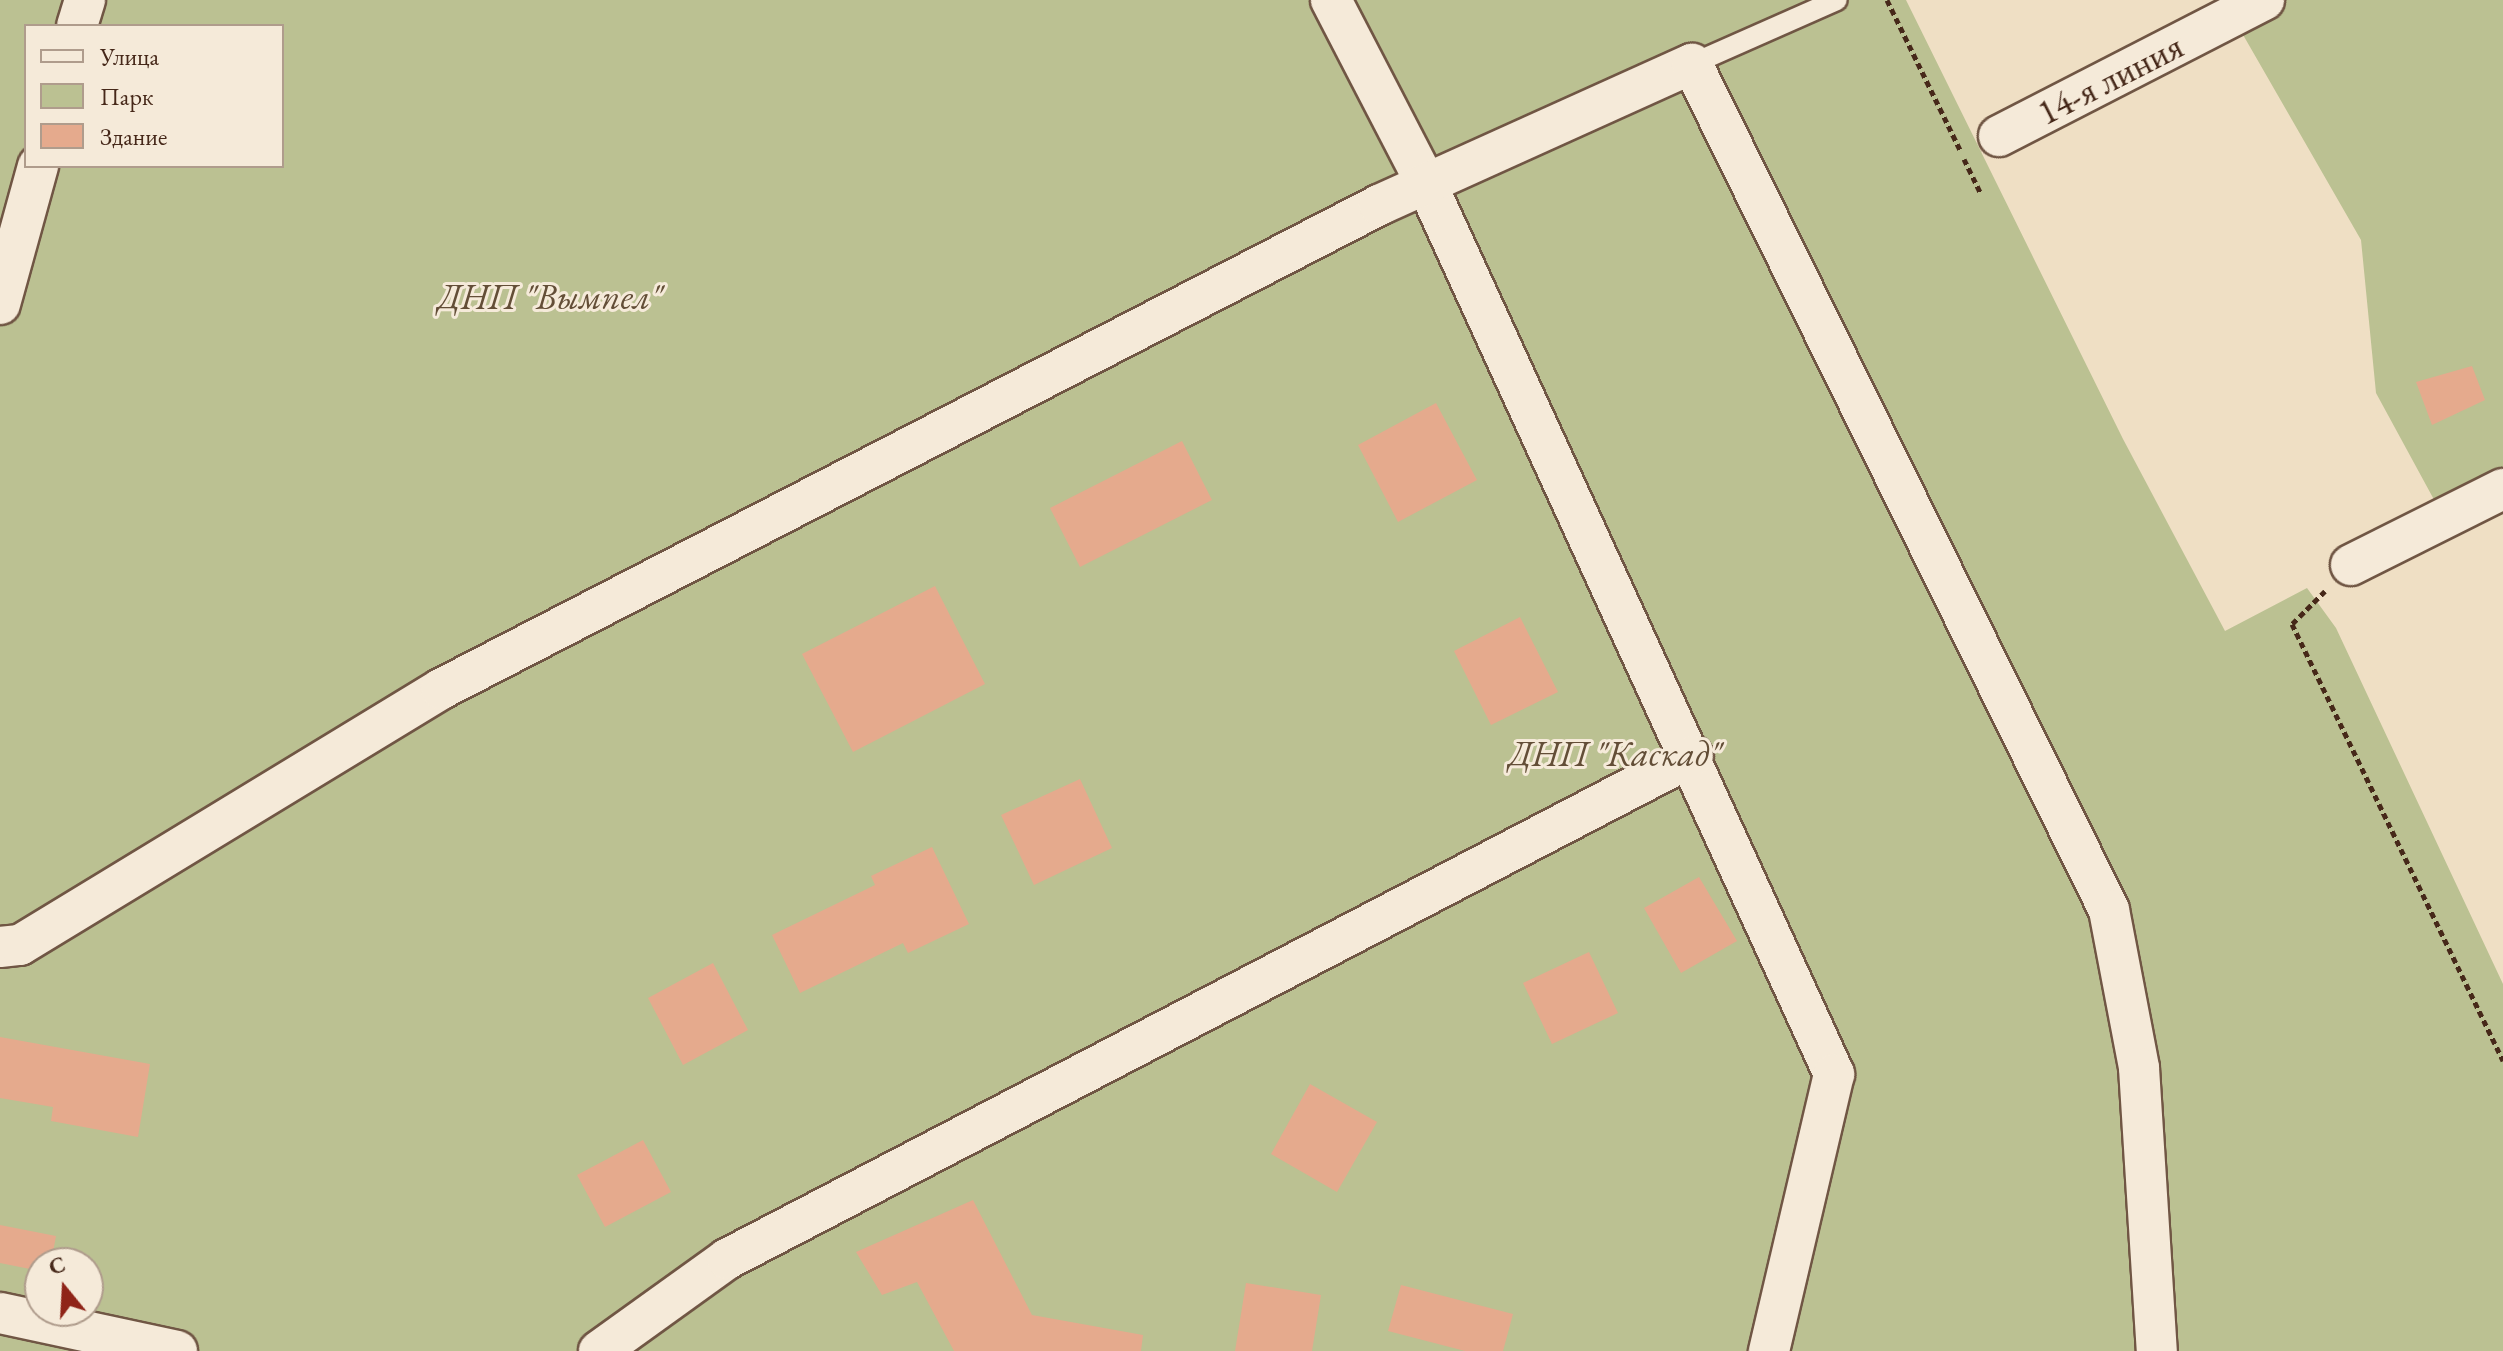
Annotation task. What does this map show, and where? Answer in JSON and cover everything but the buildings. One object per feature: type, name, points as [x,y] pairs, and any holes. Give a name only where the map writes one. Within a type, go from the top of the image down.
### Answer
[{"type":"street","points":[[78,24],[85,0]]},
{"type":"street","points":[[1331,0],[1427,185],[1693,756],[1834,1074],[1769,1351]]},
{"type":"street","name":"14-я линия","points":[[1999,136],[2264,0]]},
{"type":"street","points":[[0,947],[20,945],[441,689],[1427,185],[1692,64],[2109,910],[2139,1068],[2157,1351]]},
{"type":"street","points":[[0,304],[37,168]]},
{"type":"street","points":[[2351,565],[2503,489]]},
{"type":"street","points":[[599,1351],[727,1259],[1693,756]]},
{"type":"street","points":[[0,1313],[177,1351]]},
{"type":"lane","points":[[1692,64],[1837,0]]},
{"type":"path","points":[[1887,0],[1981,194]]},
{"type":"path","points":[[2351,565],[2292,624],[2503,1061]]},
{"type":"green space","name":"ДНП \"Каскад\"","points":[[0,0],[1906,0],[2123,439],[2225,631],[2307,588],[2336,628],[2503,984],[2503,1351],[0,1351]]},
{"type":"green space","points":[[2223,0],[2503,0],[2503,489],[2444,518],[2376,393],[2361,240]]},
{"type":"park label","name":"ДНП \"Вымпел\"","points":[[550,297]]}]
